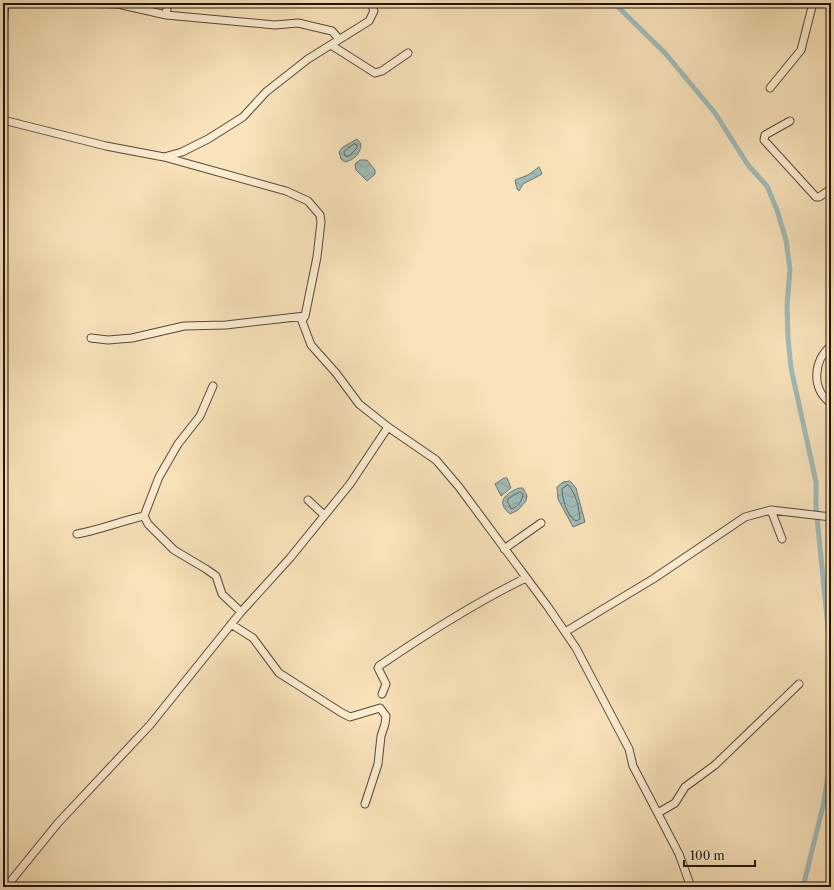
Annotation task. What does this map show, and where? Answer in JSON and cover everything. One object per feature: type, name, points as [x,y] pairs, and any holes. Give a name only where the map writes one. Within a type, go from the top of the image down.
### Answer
[{"type":"street","points":[[3,26],[5,3]]},
{"type":"street","points":[[73,3],[118,4],[166,15],[275,25],[298,24],[332,32],[339,39]]},
{"type":"street","points":[[166,15],[168,3]]},
{"type":"street","points":[[164,157],[182,152],[195,146],[243,117],[266,92],[308,59],[369,21],[374,11],[371,3]]},
{"type":"street","points":[[770,88],[801,50],[813,3]]},
{"type":"street","points":[[331,45],[375,73],[382,71],[408,53]]},
{"type":"street","points":[[3,120],[106,146],[164,157],[286,191],[308,201],[320,215],[321,222],[317,257],[302,321],[311,345],[336,373],[359,404],[388,427],[436,460],[459,487],[565,632],[576,648],[629,749],[633,766],[679,854],[691,887]]},
{"type":"street","points":[[790,122],[765,135],[764,140],[816,197],[831,189]]},
{"type":"street","points":[[91,338],[108,340],[132,338],[184,326],[226,324],[304,316]]},
{"type":"street","points":[[831,346],[821,356],[817,382],[818,390],[823,398],[831,403]]},
{"type":"street","points":[[213,386],[200,416],[178,444],[159,477],[144,516],[148,524],[174,550],[206,568],[216,576],[222,594],[241,612]]},
{"type":"street","points":[[6,887],[63,818],[150,724],[241,612],[290,558],[350,484],[388,427]]},
{"type":"street","points":[[308,500],[324,515]]},
{"type":"street","points":[[771,510],[782,539]]},
{"type":"street","points":[[565,632],[653,579],[745,517],[771,510],[831,517]]},
{"type":"street","points":[[77,534],[95,531],[114,523],[144,516]]},
{"type":"street","points":[[504,549],[541,523]]},
{"type":"street","points":[[382,694],[386,684],[378,668],[379,666],[439,626],[496,593],[526,578]]},
{"type":"street","points":[[231,624],[253,638],[279,673],[342,713],[350,717],[380,708],[384,711],[386,716],[381,736],[378,764],[365,804]]},
{"type":"street","points":[[658,813],[675,804],[685,787],[715,765],[798,684]]},
{"type":"water","points":[[357,139],[361,144],[358,153],[354,158],[345,162],[341,159],[339,152],[343,147]]},
{"type":"water","points":[[360,160],[367,160],[375,170],[375,174],[367,181],[356,170],[355,164]]},
{"type":"water","points":[[539,167],[542,174],[523,184],[519,191],[515,180],[528,175]]},
{"type":"water","points":[[504,478],[507,478],[511,488],[501,496],[495,484]]},
{"type":"water","points":[[570,481],[576,488],[585,522],[573,527],[558,499],[557,487],[563,482]]},
{"type":"water","points":[[523,488],[527,496],[526,501],[518,510],[510,514],[503,506],[504,498],[510,492]]},
{"type":"waterway","points":[[614,3],[665,53],[715,113],[748,165],[767,186],[777,210],[786,240],[790,269],[787,306],[791,368],[816,482],[816,507],[831,658]]},
{"type":"waterway","points":[[803,887],[823,806],[831,758]]}]
